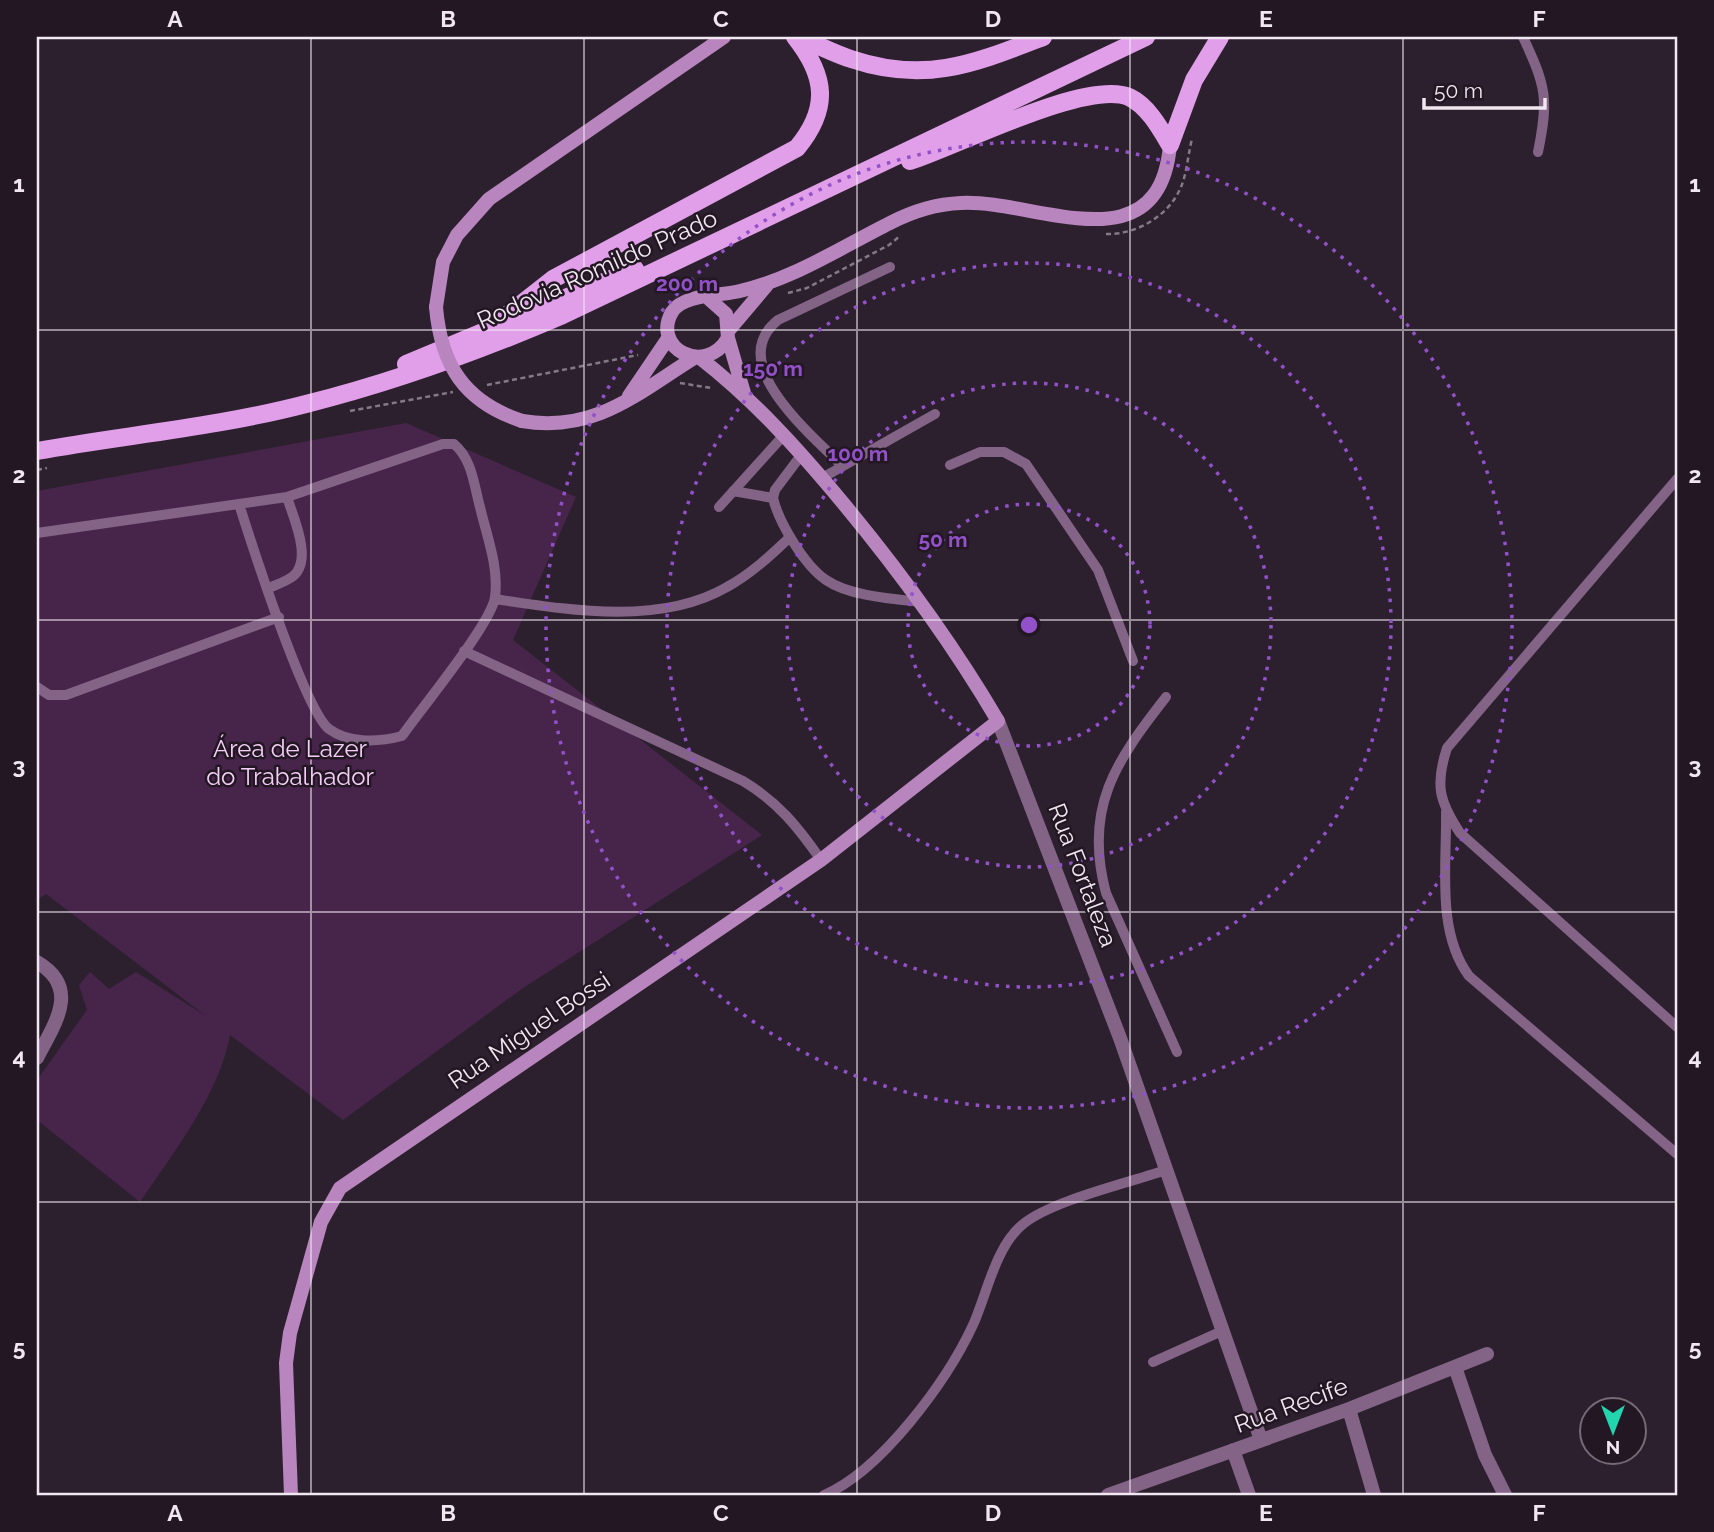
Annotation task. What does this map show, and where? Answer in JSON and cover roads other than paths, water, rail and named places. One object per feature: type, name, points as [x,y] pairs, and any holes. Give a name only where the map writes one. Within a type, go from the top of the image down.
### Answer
[{"type":"main road","points":[[724,37],[489,199],[457,236],[443,262],[436,307],[444,353],[467,389],[499,414],[546,425],[570,424],[599,416],[697,358],[713,354],[767,285]]},
{"type":"main road","points":[[796,37],[850,59],[902,71],[941,71],[1042,37]]},
{"type":"main road","points":[[487,331],[553,279],[797,148],[810,132],[819,113],[821,93],[817,73],[796,37]]},
{"type":"main road","name":"Rodovia Romildo Prado","points":[[37,440],[301,395],[396,369],[697,243],[1122,37]]},
{"type":"main road","name":"Rodovia Romildo Prado","points":[[37,451],[303,405],[400,378],[481,350],[563,315],[1146,37]]},
{"type":"main road","points":[[697,358],[676,348],[670,337],[669,320],[677,306],[691,298],[708,298],[767,285],[916,209],[962,203],[1090,220],[1129,214],[1153,196],[1163,182],[1170,145],[1194,80],[1220,37]]},
{"type":"main road","points":[[850,179],[937,152],[1079,97],[1098,94],[1114,93],[1130,97],[1158,123],[1170,145]]},
{"type":"main road","points":[[708,298],[726,314],[729,334]]},
{"type":"main road","name":"Rua Fortaleza","points":[[729,334],[744,393]]},
{"type":"main road","points":[[624,403],[670,337]]},
{"type":"main road","name":"Rua Fortaleza","points":[[697,358],[744,393],[822,478],[921,602],[998,720]]},
{"type":"main road","name":"Rua Miguel Bossi","points":[[291,1495],[286,1363],[290,1334],[321,1222],[340,1188],[821,860],[998,720]]},
{"type":"street","name":"Rua Fortaleza","points":[[998,720],[1037,815],[1261,1440]]},
{"type":"street","points":[[37,962],[54,972],[61,985],[62,999],[56,1021],[37,1058]]},
{"type":"street","name":"Rua Recife","points":[[1115,1494],[1349,1409],[1487,1354]]},
{"type":"street","points":[[1455,1367],[1485,1455],[1505,1495]]},
{"type":"street","points":[[1349,1409],[1374,1495]]},
{"type":"street","points":[[1233,1450],[1248,1495]]},
{"type":"lane","points":[[1523,37],[1541,75],[1545,91],[1546,114],[1538,152]]},
{"type":"lane","points":[[842,466],[769,387],[761,367],[762,346],[771,326],[778,320],[890,267]]},
{"type":"lane","points":[[822,478],[935,414]]},
{"type":"lane","points":[[719,507],[784,435]]},
{"type":"lane","points":[[37,533],[287,497],[443,444],[454,444],[462,451],[470,470],[496,571],[495,598],[492,609],[464,651],[402,736],[368,740],[343,738],[326,728],[312,706],[267,589],[239,504]]},
{"type":"lane","points":[[950,465],[980,452],[1004,452],[1026,464],[1098,570],[1133,661]]},
{"type":"lane","points":[[802,454],[775,490],[774,498],[790,537],[826,580],[873,597],[921,602]]},
{"type":"lane","points":[[1677,479],[1447,748],[1440,770],[1440,793],[1446,812],[1450,939],[1457,960],[1469,976],[1677,1154]]},
{"type":"lane","points":[[733,491],[774,498]]},
{"type":"lane","points":[[267,589],[294,576],[301,565],[302,551],[287,497]]},
{"type":"lane","points":[[495,598],[631,612],[683,604],[726,588],[763,562],[790,537]]},
{"type":"lane","points":[[37,687],[49,695],[66,695],[279,617]]},
{"type":"lane","points":[[464,651],[743,781],[770,797],[792,819],[821,860]]},
{"type":"lane","points":[[1166,697],[1124,751],[1101,811],[1097,842],[1099,867],[1106,893],[1177,1052]]},
{"type":"lane","points":[[1446,812],[1460,833],[1677,1027]]},
{"type":"lane","points":[[824,1495],[859,1476],[875,1461],[943,1378],[973,1326],[1006,1245],[1023,1224],[1048,1210],[1166,1170]]},
{"type":"lane","points":[[1153,1362],[1222,1331]]},
{"type":"park label","name":"Área de Lazer do Trabalhador","points":[[290,762]]}]
